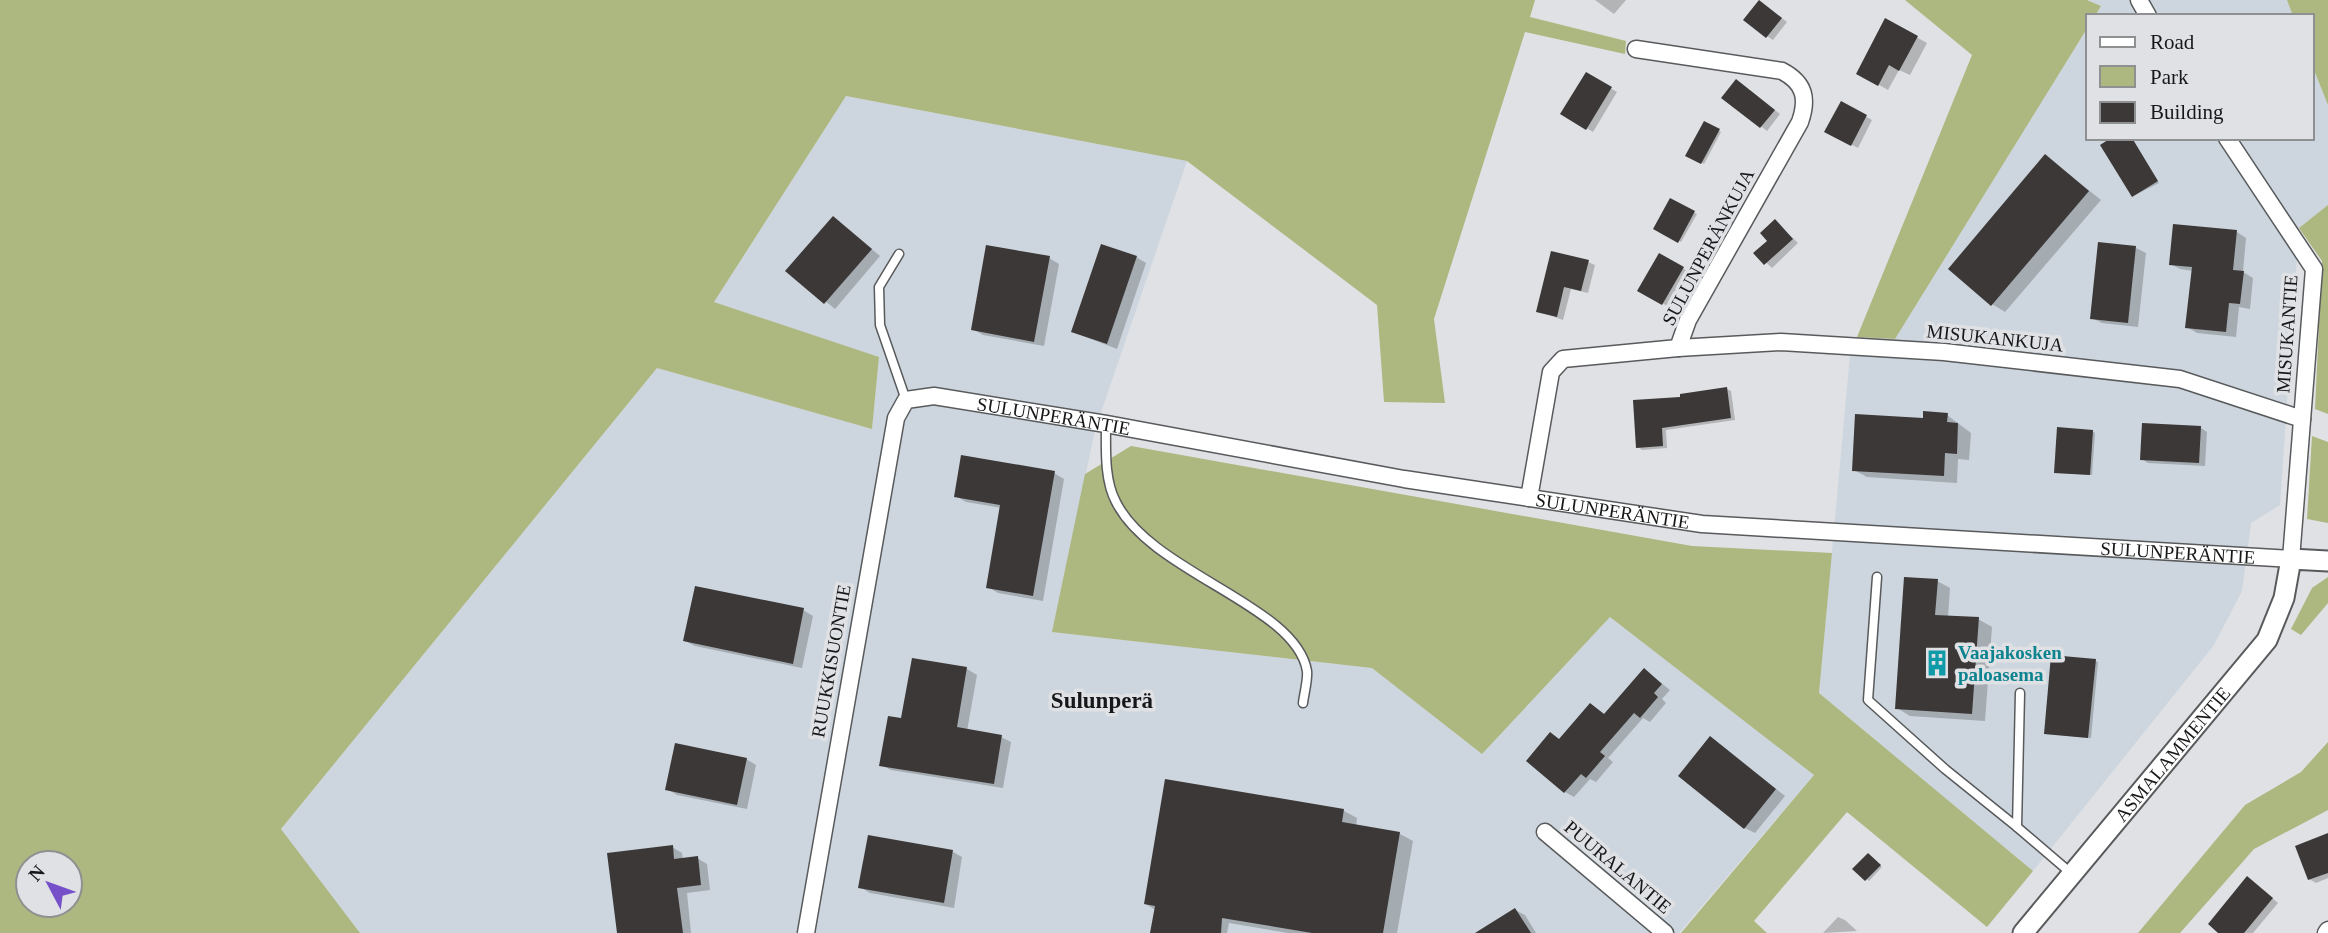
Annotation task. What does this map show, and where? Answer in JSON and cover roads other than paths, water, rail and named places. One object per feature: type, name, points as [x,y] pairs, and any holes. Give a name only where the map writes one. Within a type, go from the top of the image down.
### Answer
[{"type":"street","name":"SULUNPERÄNKUJA","points":[[1529,498],[1551,372],[1563,359],[1678,348],[1688,320],[1800,122],[1806,104],[1801,87],[1782,71],[1636,49]]},
{"type":"street","name":"MISUKANTIE","points":[[2228,140],[2314,269],[2291,559]]},
{"type":"street","name":"MISUKANKUJA","points":[[1678,348],[1781,342],[1944,352],[2180,379],[2302,419]]},
{"type":"street","name":"SULUNPERÄNTIE","points":[[906,400],[934,396],[1106,424],[1404,479],[1702,524],[2328,561]]},
{"type":"street","name":"RUUKKISUONTIE","points":[[806,933],[895,418],[906,400]]},
{"type":"street","name":"ASMALAMMENTIE","points":[[2023,933],[2267,640],[2284,598],[2291,559]]},
{"type":"street","name":"PUURALANTIE","points":[[1545,832],[1665,933]]},
{"type":"lane","points":[[899,254],[879,287],[880,325],[906,400]]},
{"type":"lane","points":[[1106,424],[1106,461],[1114,500],[1134,531],[1182,568],[1265,617],[1295,645],[1307,671],[1303,703]]},
{"type":"lane","points":[[1877,577],[1868,700],[1945,769],[2072,874]]},
{"type":"lane","points":[[2017,827],[2020,693]]},
{"type":"place","name":"Vaajakosken paloasema","points":[[1937,663]]},
{"type":"district","name":"Sulunperä","points":[[1102,700]]}]
